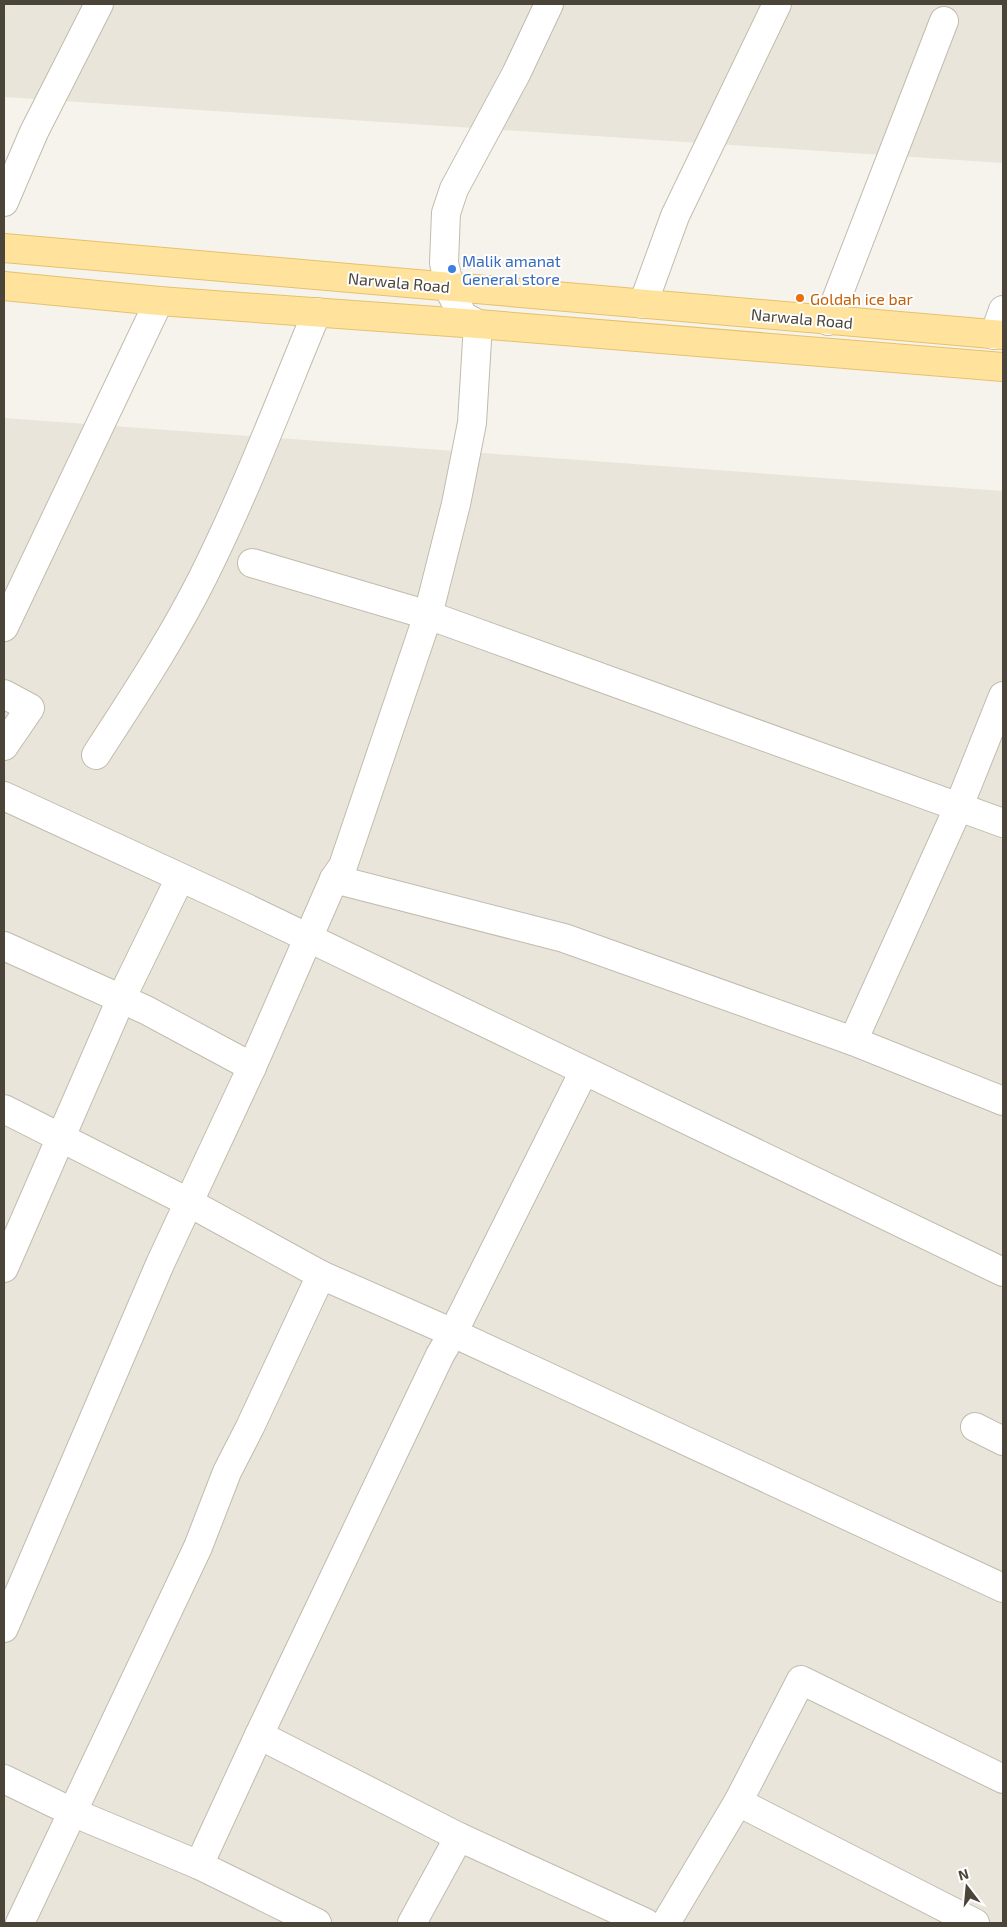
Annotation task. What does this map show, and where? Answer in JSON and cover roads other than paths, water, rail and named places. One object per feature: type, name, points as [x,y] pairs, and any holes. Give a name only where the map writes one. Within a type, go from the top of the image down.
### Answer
[{"type":"main road","name":"Narwala Road","points":[[4,248],[999,335]]},
{"type":"main road","points":[[4,286],[159,301],[478,324],[1003,367]]},
{"type":"street","points":[[4,202],[34,132],[99,4]]},
{"type":"street","points":[[4,1628],[160,1264],[252,1066],[334,879],[343,866],[428,615],[456,504],[472,423],[478,324],[464,316],[449,287],[444,262],[446,213],[454,189],[516,74],[549,4]]},
{"type":"street","points":[[643,304],[675,216],[777,4]]},
{"type":"street","points":[[828,320],[944,20]]},
{"type":"street","points":[[4,626],[159,301]]},
{"type":"street","points":[[999,335],[1003,310]]},
{"type":"street","points":[[96,754],[155,664],[203,577],[234,512],[317,312]]},
{"type":"street","points":[[252,563],[428,615],[1003,823]]},
{"type":"street","points":[[4,694],[30,708],[4,746]]},
{"type":"street","points":[[853,1041],[959,806],[1003,696]]},
{"type":"street","points":[[4,796],[236,903],[1003,1272]]},
{"type":"street","points":[[4,1268],[121,999],[180,878]]},
{"type":"street","points":[[334,879],[564,938],[853,1041],[1003,1102]]},
{"type":"street","points":[[4,946],[146,1010],[252,1066]]},
{"type":"street","points":[[199,1865],[258,1735],[440,1355],[453,1333],[584,1071]]},
{"type":"street","points":[[4,1109],[188,1202],[321,1275],[453,1333],[1003,1588]]},
{"type":"street","points":[[20,1923],[198,1547],[227,1472],[321,1275]]},
{"type":"street","points":[[975,1427],[1003,1441]]},
{"type":"street","points":[[666,1923],[738,1802],[801,1680],[1003,1779]]},
{"type":"street","points":[[258,1735],[459,1837],[646,1923]]},
{"type":"street","points":[[4,1779],[72,1812],[199,1865],[317,1923]]},
{"type":"street","points":[[738,1802],[975,1923]]},
{"type":"street","points":[[412,1923],[459,1837]]},
{"type":"place","name":"Malik amanat General store","points":[[452,269]]},
{"type":"place","name":"Goldah ice bar","points":[[800,298]]}]
